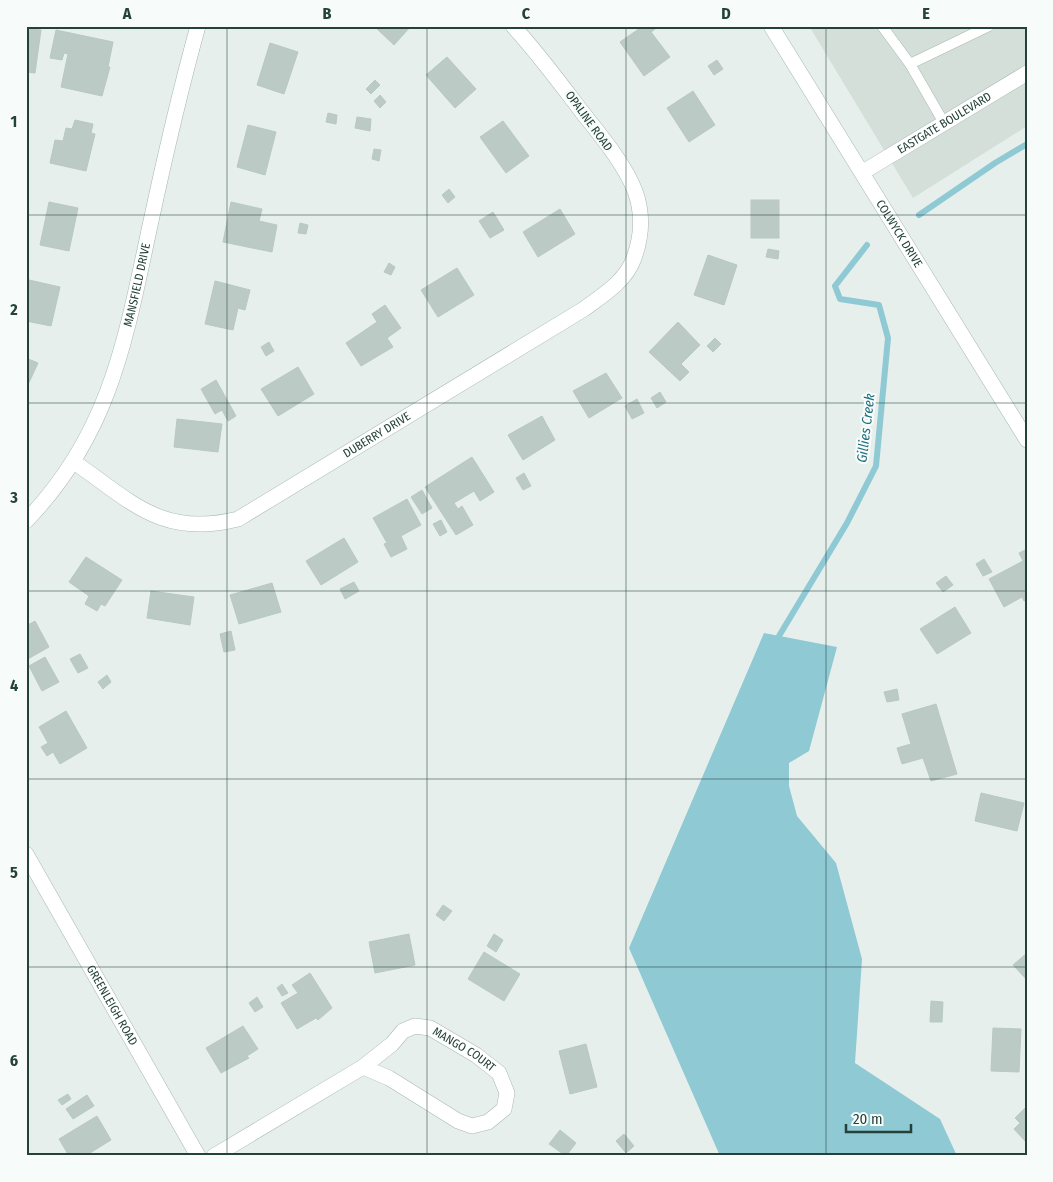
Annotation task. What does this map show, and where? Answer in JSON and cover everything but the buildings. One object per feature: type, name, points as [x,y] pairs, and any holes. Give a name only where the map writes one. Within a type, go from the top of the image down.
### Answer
[{"type":"street","name":"MANSFIELD DRIVE","points":[[26,521],[74,462],[112,384],[125,341],[175,106],[198,26]]},
{"type":"street","name":"OPALINE ROAD","points":[[513,26],[531,45],[601,136],[628,177],[640,212],[641,228]]},
{"type":"street","name":"COLWYCK DRIVE","points":[[771,26],[1027,440]]},
{"type":"street","name":"EASTGATE BOULEVARD","points":[[863,172],[1027,73]]},
{"type":"street","name":"DUBERRY DRIVE","points":[[74,462],[158,518],[185,526],[215,525],[238,519],[591,304],[617,285],[634,259],[641,228]]},
{"type":"street","name":"GREENLEIGH ROAD","points":[[26,854],[198,1156]]},
{"type":"street","name":"MANGO COURT","points":[[214,1156],[363,1067],[392,1044],[403,1031],[416,1026],[430,1028],[476,1055],[499,1073],[507,1093],[504,1109],[488,1122],[472,1126],[458,1121],[389,1078],[363,1067]]},
{"type":"lane","points":[[882,26],[910,64],[944,123]]},
{"type":"lane","points":[[910,64],[989,26]]},
{"type":"shaded area","points":[[809,26],[1027,26],[1027,126],[913,198]]},
{"type":"water","points":[[764,633],[837,647],[809,751],[789,763],[789,786],[797,816],[836,863],[862,959],[855,1063],[940,1119],[957,1156],[720,1156],[629,948]]},
{"type":"waterway","name":"Gillies Creek","points":[[919,215],[995,163],[1027,144]]},
{"type":"waterway","name":"Gillies Creek","points":[[779,636],[847,523],[876,466],[888,338],[879,305],[840,299],[835,286],[867,245]]}]
